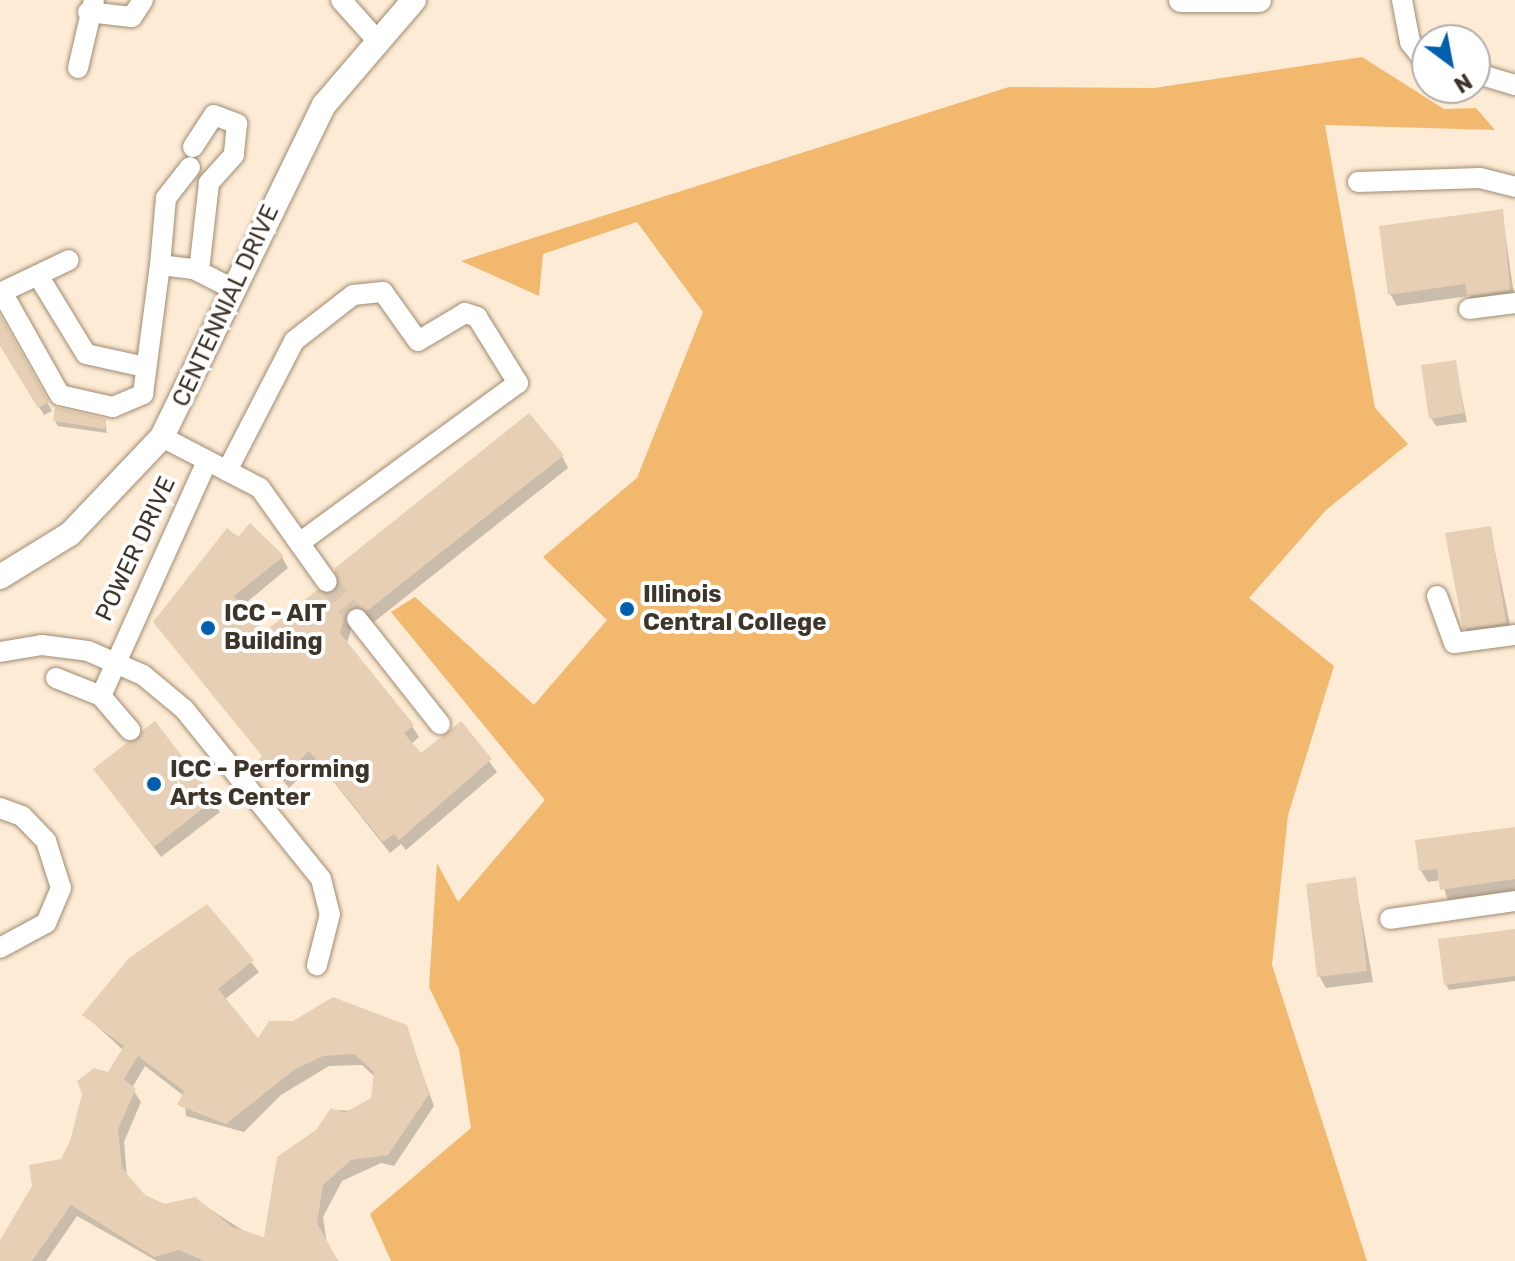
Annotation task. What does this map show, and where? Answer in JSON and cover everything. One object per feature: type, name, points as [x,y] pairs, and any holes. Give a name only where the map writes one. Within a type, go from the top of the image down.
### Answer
[{"type":"main road","name":"CENTENNIAL DRIVE","points":[[0,577],[70,534],[162,437],[193,385],[231,288],[324,105],[375,38],[414,0]]},
{"type":"main road","points":[[1181,0],[1259,0]]},
{"type":"street","points":[[78,68],[91,6],[132,17],[143,0]]},
{"type":"street","points":[[341,0],[375,38]]},
{"type":"street","points":[[1402,0],[1411,43]]},
{"type":"street","points":[[1491,78],[1515,85]]},
{"type":"street","points":[[69,260],[1,294],[66,398],[130,405],[143,394],[166,198],[221,113],[238,127],[234,155],[209,183],[199,271]]},
{"type":"street","points":[[193,154],[209,183]]},
{"type":"street","points":[[1358,182],[1480,178],[1515,187]]},
{"type":"street","points":[[160,265],[199,271],[231,288]]},
{"type":"street","points":[[39,277],[86,354],[145,367]]},
{"type":"street","points":[[227,471],[294,341],[353,295],[383,292],[421,341],[465,313],[477,317],[518,383],[299,543]]},
{"type":"street","points":[[1469,309],[1515,303]]},
{"type":"street","points":[[162,437],[260,488],[327,582]]},
{"type":"street","name":"POWER DRIVE","points":[[101,696],[113,659],[207,461]]},
{"type":"street","points":[[1437,596],[1454,643],[1515,635]]},
{"type":"street","points":[[357,619],[440,724]]},
{"type":"street","points":[[0,652],[42,645],[113,659],[184,709],[308,859],[330,914],[317,965]]},
{"type":"street","points":[[56,678],[101,696],[130,730]]},
{"type":"street","points":[[0,808],[22,816],[46,841],[61,888],[46,923],[0,948]]},
{"type":"street","points":[[1390,919],[1515,901]]},
{"type":"shaded area","points":[[1362,57],[1411,88],[1411,104],[1436,104],[1444,109],[1476,108],[1495,130],[1325,125],[1375,408],[1408,444],[1326,510],[1249,598],[1334,666],[1288,815],[1272,965],[1367,1261],[391,1261],[370,1214],[471,1128],[459,1049],[429,987],[437,863],[458,902],[545,800],[391,612],[415,597],[534,705],[607,620],[543,557],[637,478],[703,312],[637,222],[543,254],[539,296],[461,261],[1009,87],[1154,88]]},
{"type":"building","points":[[1503,209],[1510,290],[1467,296],[1465,284],[1388,295],[1379,226]]},
{"type":"building","points":[[0,315],[49,402],[38,408],[0,346]]},
{"type":"building","points":[[1456,360],[1464,413],[1429,419],[1421,365]]},
{"type":"building","points":[[55,407],[106,419],[105,429],[53,421]]},
{"type":"building","name":"ICC - AIT Building","points":[[529,413],[564,455],[367,611],[354,606],[345,615],[340,633],[414,725],[404,733],[421,753],[461,721],[492,759],[399,840],[394,834],[383,842],[309,751],[281,778],[258,761],[262,756],[153,622],[227,528],[238,537],[250,523],[284,556],[234,596],[263,633],[317,590],[335,592],[335,568]]},
{"type":"building","points":[[1491,526],[1506,623],[1463,629],[1445,533]]},
{"type":"building","name":"ICC - Performing Arts Center","points":[[155,721],[215,799],[154,847],[93,769]]},
{"type":"building","points":[[1515,827],[1515,879],[1440,890],[1437,869],[1419,871],[1415,840]]},
{"type":"building","points":[[1356,877],[1367,971],[1317,977],[1306,884]]},
{"type":"building","points":[[207,904],[254,960],[218,989],[258,1038],[269,1021],[293,1021],[333,997],[407,1025],[429,1094],[388,1155],[351,1160],[323,1185],[317,1223],[338,1261],[204,1261],[179,1250],[154,1257],[71,1205],[32,1261],[0,1261],[0,1240],[32,1186],[29,1165],[61,1159],[70,1141],[82,1094],[77,1081],[94,1068],[108,1072],[124,1046],[82,1015],[129,958]],"holes":[[[354,1054],[374,1072],[371,1098],[344,1113],[331,1108],[316,1130],[277,1157],[264,1237],[232,1227],[195,1197],[165,1204],[145,1195],[122,1168],[118,1129],[136,1089],[124,1079],[138,1056],[184,1091],[177,1105],[226,1124],[294,1070],[323,1056]]]},
{"type":"building","points":[[1515,929],[1515,976],[1444,985],[1438,939]]},
{"type":"tunnel","points":[[327,582],[357,619]]},
{"type":"place","name":"Illinois Central College","points":[[627,609]]},
{"type":"place","name":"ICC - AIT Building","points":[[208,628]]},
{"type":"place","name":"ICC - Performing Arts Center","points":[[154,784]]}]
